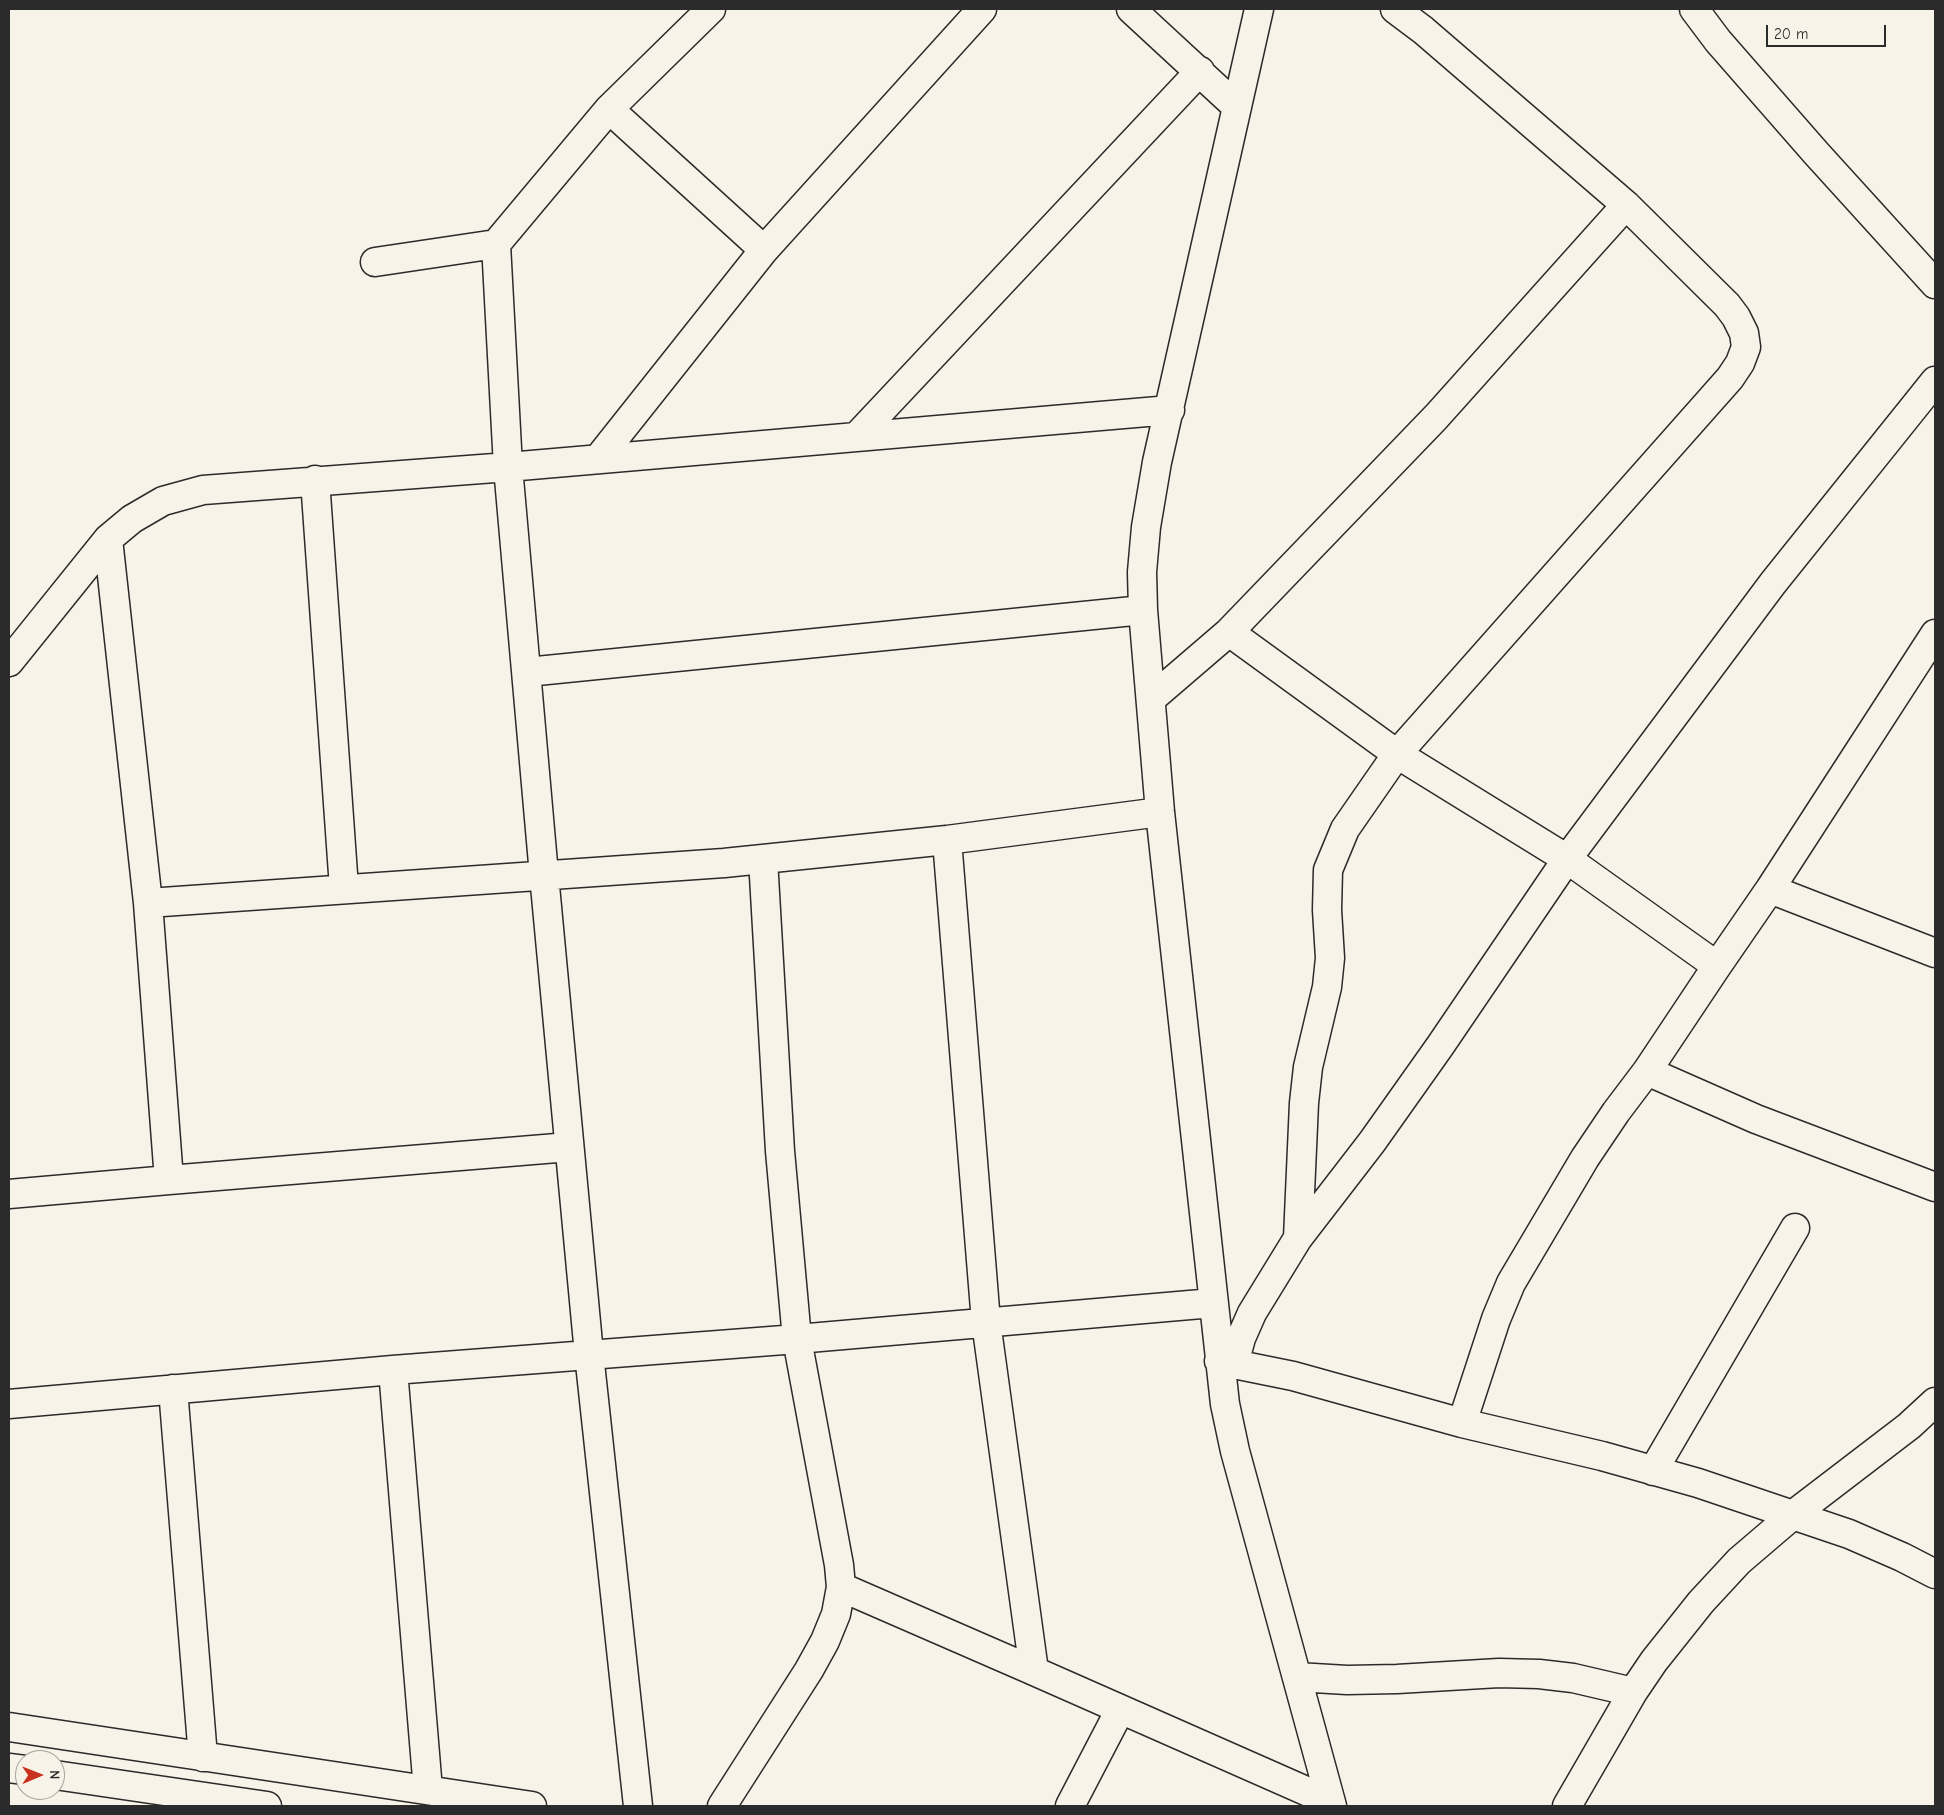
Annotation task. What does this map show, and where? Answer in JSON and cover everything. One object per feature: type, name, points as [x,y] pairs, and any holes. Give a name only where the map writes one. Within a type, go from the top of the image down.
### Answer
[{"type":"street","points":[[375,262],[496,244],[610,109],[711,9]]},
{"type":"street","points":[[598,459],[764,250],[982,9]]},
{"type":"street","points":[[1132,9],[1237,106]]},
{"type":"street","points":[[1259,9],[1157,462],[1146,527],[1142,572],[1143,610],[1160,812],[1213,1303],[1227,1362],[1225,1404],[1235,1451],[1332,1804]]},
{"type":"street","points":[[1298,1238],[1304,1103],[1308,1067],[1327,987],[1330,958],[1327,902],[1328,870],[1345,829],[1397,754],[1730,378],[1740,363],[1746,347],[1744,333],[1736,317],[1626,204],[1396,9]]},
{"type":"street","points":[[1694,9],[1718,41],[1816,153],[1935,284]]},
{"type":"street","points":[[858,436],[1200,71]]},
{"type":"street","points":[[610,109],[764,250]]},
{"type":"street","points":[[1151,699],[1229,632],[1436,417],[1626,204]]},
{"type":"street","points":[[496,244],[508,467],[568,1147],[638,1806]]},
{"type":"street","points":[[1227,1362],[1241,1338],[1252,1313],[1298,1238],[1383,1126],[1440,1046],[1567,859],[1773,582],[1935,381]]},
{"type":"street","points":[[9,662],[108,539],[132,519],[163,500],[203,490],[315,480],[508,467],[1170,410]]},
{"type":"street","points":[[315,480],[344,888]]},
{"type":"street","points":[[108,539],[148,903],[169,1180]]},
{"type":"street","points":[[527,672],[1143,610]]},
{"type":"street","points":[[1229,632],[1397,754],[1567,859],[1717,966]]},
{"type":"street","points":[[1462,1423],[1496,1319],[1511,1283],[1585,1158],[1616,1112],[1648,1071],[1770,889],[1935,634]]},
{"type":"street","points":[[148,903],[763,859],[947,840],[1160,812]]},
{"type":"street","points":[[947,840],[986,1322],[1034,1671]]},
{"type":"street","points":[[722,1806],[809,1670],[825,1641],[836,1614],[841,1586],[839,1565],[797,1339],[780,1152],[763,859]]},
{"type":"street","points":[[1770,889],[1935,953]]},
{"type":"street","points":[[1648,1071],[1756,1119],[1935,1187]]},
{"type":"street","points":[[9,1194],[568,1147]]},
{"type":"street","points":[[1653,1471],[1795,1228]]},
{"type":"street","points":[[9,1404],[393,1370],[797,1339],[1213,1303]]},
{"type":"street","points":[[1227,1362],[1319,1383],[1462,1423],[1602,1456],[1698,1483],[1849,1534],[1935,1574]]},
{"type":"street","points":[[393,1370],[428,1790]]},
{"type":"street","points":[[173,1389],[203,1758]]},
{"type":"street","points":[[1567,1806],[1633,1692],[1654,1661],[1700,1602],[1739,1561],[1794,1514],[1909,1426],[1935,1402]]},
{"type":"street","points":[[841,1586],[1332,1804]]},
{"type":"street","points":[[1297,1677],[1389,1680],[1499,1673],[1538,1674],[1573,1678],[1633,1692]]},
{"type":"street","points":[[1070,1806],[1120,1710]]},
{"type":"street","points":[[9,1727],[203,1758],[532,1806]]},
{"type":"street","points":[[65,1778],[124,1797],[267,1806]]}]
